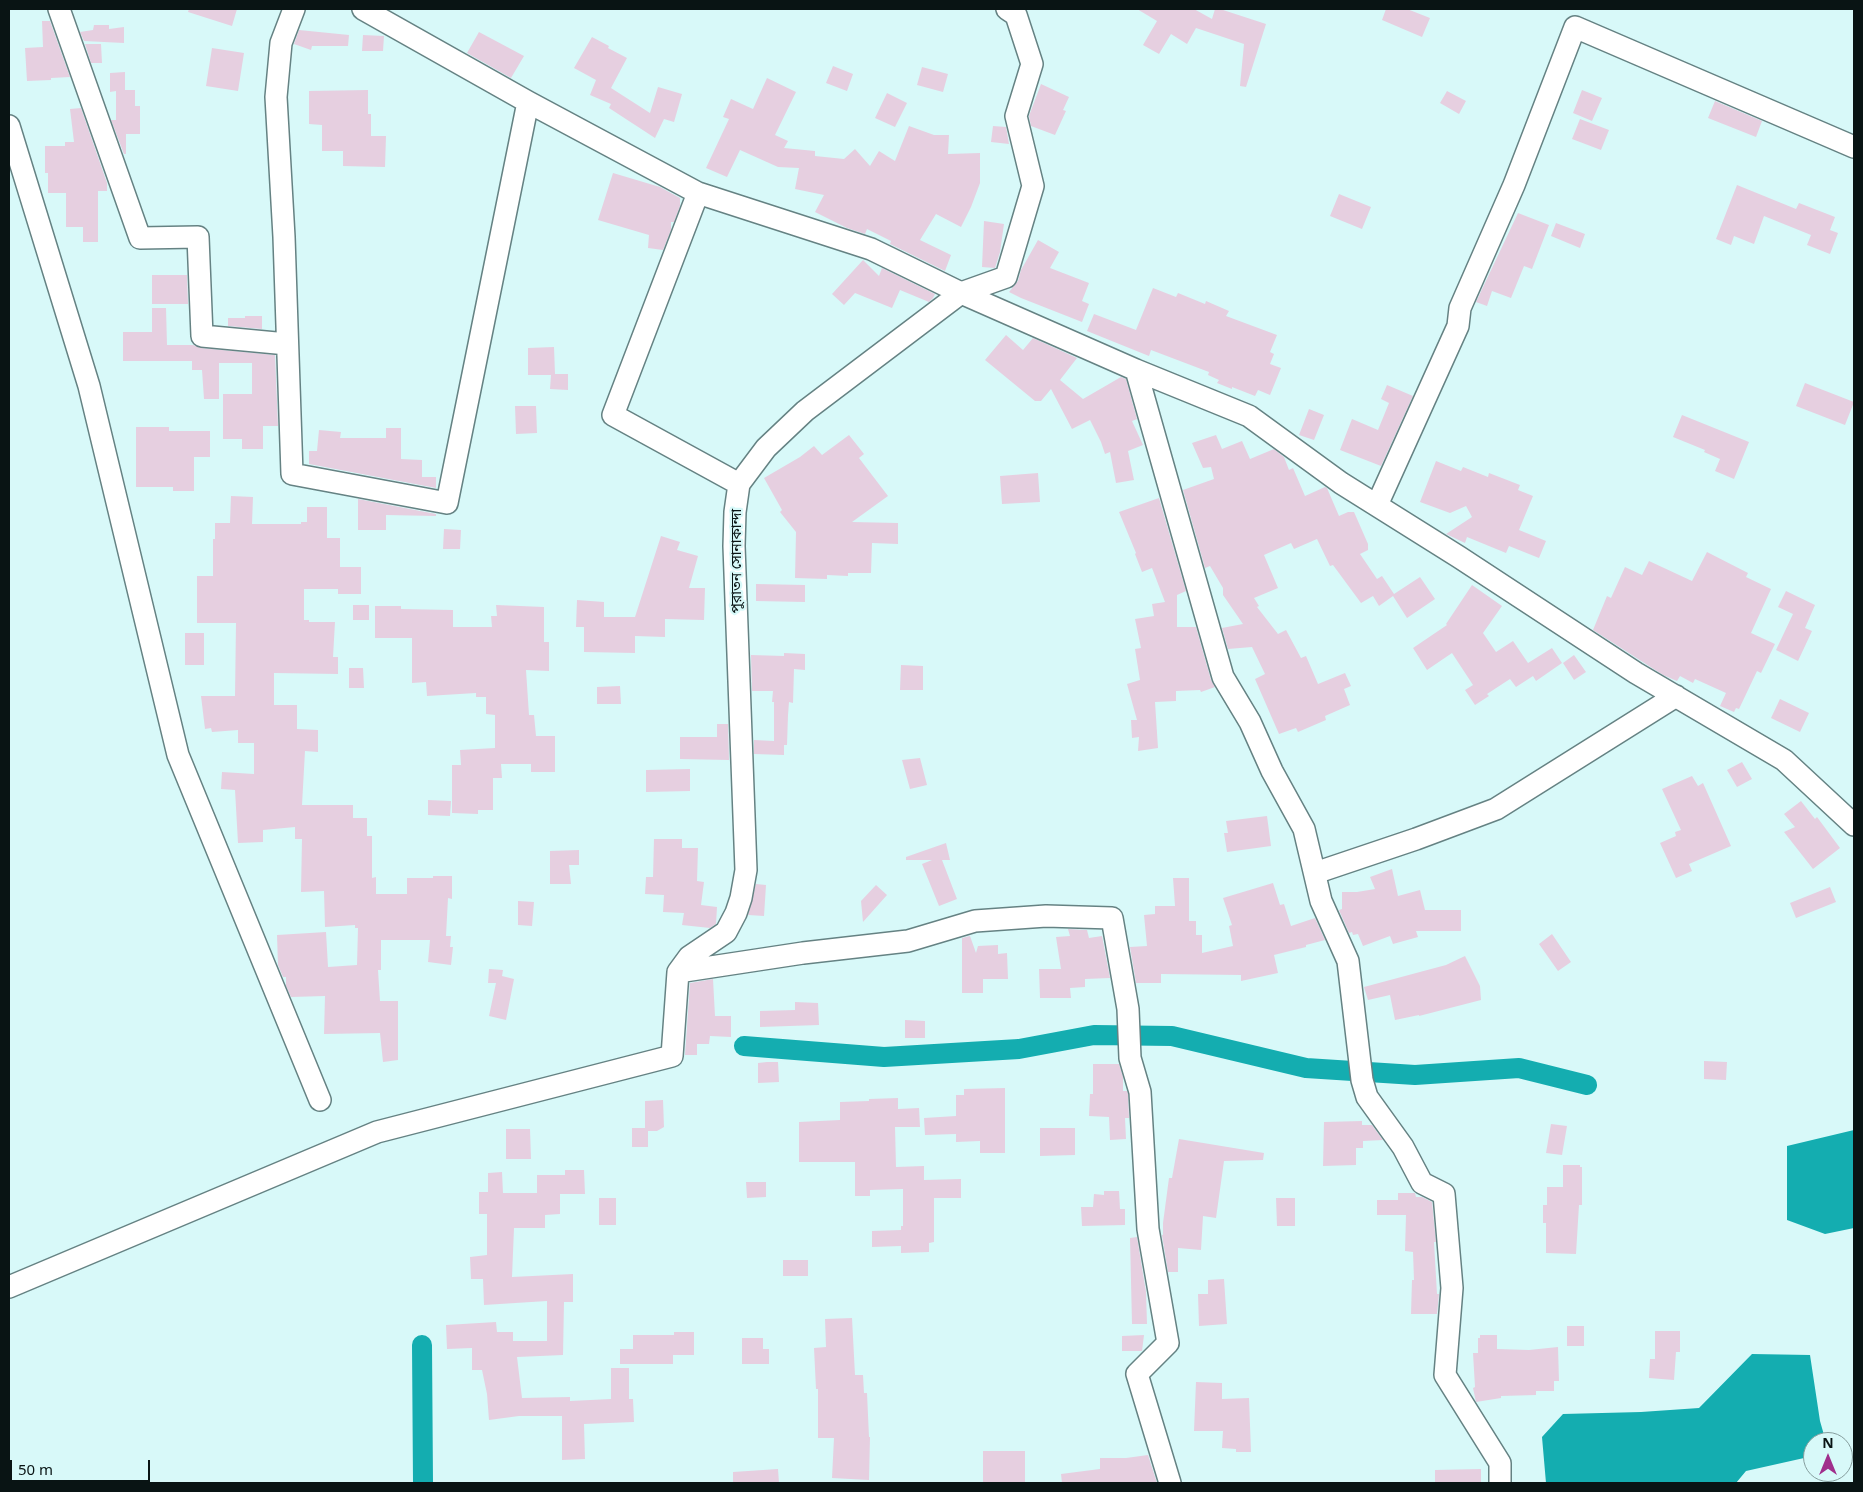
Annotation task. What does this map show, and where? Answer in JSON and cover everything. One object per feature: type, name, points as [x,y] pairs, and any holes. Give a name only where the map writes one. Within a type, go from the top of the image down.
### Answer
[{"type":"street","points":[[59,9],[140,238],[198,236],[202,336],[287,344]]},
{"type":"street","points":[[294,9],[281,43],[276,96],[284,237],[292,474],[447,503],[528,102]]},
{"type":"street","points":[[363,9],[528,102],[698,193],[871,249],[961,293],[1136,370],[1249,416],[1341,482],[1636,673],[1784,760],[1854,825]]},
{"type":"street","name":"পুরাতন সোনাকান্দা","points":[[678,972],[689,957],[726,932],[741,898],[746,870],[734,546],[735,512],[739,484],[766,448],[805,412],[961,293],[1006,277],[1033,186],[1016,116],[1032,64],[1016,15],[1007,9]]},
{"type":"street","points":[[1377,505],[1458,326],[1460,308],[1514,185],[1575,27],[1854,147]]},
{"type":"street","points":[[9,126],[89,386],[178,755],[320,1100]]},
{"type":"street","points":[[698,193],[613,415],[739,484]]},
{"type":"street","points":[[1136,370],[1223,677],[1250,722],[1272,771],[1304,829],[1321,901],[1348,961],[1362,1080],[1367,1097],[1403,1147],[1422,1182],[1444,1194],[1452,1288],[1445,1375],[1500,1462],[1500,1483]]},
{"type":"street","points":[[1315,873],[1416,839],[1496,809],[1676,696]]},
{"type":"street","points":[[9,1287],[377,1132],[672,1056],[678,972],[803,953],[908,941],[975,921],[1046,916],[1112,918],[1128,1009],[1130,1058],[1140,1092],[1148,1229],[1168,1343],[1137,1374],[1170,1483]]},
{"type":"water","points":[[1854,1130],[1854,1228],[1825,1234],[1787,1220],[1787,1146]]},
{"type":"water","points":[[1752,1354],[1810,1355],[1823,1432],[1803,1432],[1803,1458],[1746,1471],[1736,1483],[1546,1483],[1542,1437],[1563,1414],[1699,1408]]},
{"type":"building","points":[[189,9],[237,9],[232,26],[188,12]]},
{"type":"building","points":[[1137,9],[1194,9],[1212,19],[1215,9],[1220,9],[1266,24],[1246,87],[1240,86],[1244,44],[1196,28],[1187,44],[1171,34],[1159,54],[1143,45],[1157,21]]},
{"type":"building","points":[[1386,9],[1407,9],[1430,18],[1422,37],[1382,20]]},
{"type":"building","points":[[42,21],[50,21],[70,77],[27,81],[25,48],[43,47]]},
{"type":"building","points":[[94,25],[109,25],[109,29],[124,27],[124,43],[84,41],[80,32],[93,30]]},
{"type":"building","points":[[299,30],[349,35],[348,46],[312,46],[311,50],[294,44]]},
{"type":"building","points":[[479,32],[524,56],[511,78],[467,53]]},
{"type":"building","points":[[363,35],[384,36],[383,51],[362,51]]},
{"type":"building","points":[[592,37],[627,58],[611,88],[650,113],[658,87],[682,94],[674,122],[664,119],[655,138],[609,108],[611,104],[590,95],[596,80],[574,68]]},
{"type":"building","points":[[85,44],[101,44],[102,63],[91,63]]},
{"type":"building","points":[[212,48],[244,53],[238,91],[206,86]]},
{"type":"building","points":[[833,66],[853,74],[847,91],[826,83]]},
{"type":"building","points":[[922,67],[948,74],[943,92],[917,85]]},
{"type":"building","points":[[125,72],[125,90],[135,90],[135,106],[140,106],[140,134],[126,134],[126,154],[124,154],[111,120],[116,120],[116,91],[110,92],[110,73]]},
{"type":"building","points":[[767,78],[796,92],[775,135],[788,141],[784,148],[815,151],[815,156],[844,159],[855,149],[870,166],[879,151],[895,161],[909,126],[934,135],[949,135],[948,154],[980,153],[980,183],[961,227],[936,214],[920,240],[951,255],[945,271],[890,244],[891,241],[867,229],[865,234],[847,228],[815,212],[824,195],[795,189],[799,168],[778,167],[740,150],[727,177],[706,168],[729,119],[723,117],[731,99],[753,109]]},
{"type":"building","points":[[1041,84],[1069,97],[1063,110],[1066,111],[1055,135],[1031,126],[1029,116]]},
{"type":"building","points":[[368,90],[368,114],[371,114],[371,136],[386,136],[385,167],[343,166],[343,151],[322,151],[322,125],[309,124],[309,91]]},
{"type":"building","points":[[1582,90],[1602,98],[1592,121],[1573,113]]},
{"type":"building","points":[[1447,91],[1466,101],[1459,114],[1440,103]]},
{"type":"building","points":[[887,93],[907,103],[895,127],[875,118]]},
{"type":"building","points":[[1715,101],[1762,121],[1756,137],[1708,118]]},
{"type":"building","points":[[81,108],[107,183],[107,191],[98,191],[98,242],[83,242],[83,227],[66,227],[66,193],[48,193],[48,173],[45,173],[45,146],[65,146],[65,142],[74,142],[70,109]]},
{"type":"building","points":[[1580,119],[1609,130],[1601,150],[1572,139]]},
{"type":"building","points":[[993,126],[1006,127],[1009,144],[991,142]]},
{"type":"building","points":[[613,173],[660,187],[680,198],[680,206],[674,222],[671,222],[671,230],[663,250],[648,248],[649,235],[598,220]]},
{"type":"building","points":[[1737,185],[1796,209],[1799,203],[1835,217],[1830,230],[1838,233],[1830,254],[1807,245],[1811,235],[1764,216],[1754,244],[1734,236],[1731,245],[1716,239]]},
{"type":"building","points":[[1339,194],[1371,207],[1362,229],[1330,216]]},
{"type":"building","points":[[1518,213],[1549,225],[1532,269],[1524,266],[1511,298],[1492,291],[1487,306],[1476,302]]},
{"type":"building","points":[[984,221],[1004,224],[1000,252],[995,268],[982,267]]},
{"type":"building","points":[[1556,223],[1585,234],[1580,248],[1551,236]]},
{"type":"building","points":[[1038,240],[1059,252],[1050,268],[1089,283],[1082,301],[1089,304],[1082,322],[1009,292],[1018,281],[1021,270]]},
{"type":"building","points":[[863,260],[879,276],[882,268],[935,294],[933,298],[929,302],[900,290],[892,308],[855,293],[844,305],[832,294]]},
{"type":"building","points":[[152,275],[187,275],[188,304],[152,304]]},
{"type":"building","points":[[1153,288],[1176,297],[1178,293],[1205,304],[1206,301],[1229,311],[1226,316],[1277,335],[1270,352],[1274,354],[1270,364],[1281,368],[1270,395],[1258,390],[1255,396],[1232,387],[1232,389],[1217,383],[1219,380],[1208,375],[1209,372],[1151,350],[1149,356],[1087,331],[1094,314],[1136,330]]},
{"type":"building","points":[[152,308],[166,308],[167,345],[193,345],[201,348],[275,355],[278,426],[263,426],[263,449],[242,449],[242,439],[223,439],[223,394],[252,394],[252,363],[219,363],[219,399],[204,399],[202,370],[192,370],[192,361],[123,361],[123,332],[152,332]]},
{"type":"building","points":[[245,316],[262,316],[262,329],[228,326],[228,318],[245,318]]},
{"type":"building","points":[[1006,335],[1023,350],[1033,338],[1077,358],[1060,380],[1083,399],[1121,377],[1126,379],[1137,419],[1132,421],[1143,445],[1128,451],[1134,480],[1116,483],[1110,452],[1105,454],[1090,420],[1072,429],[1051,389],[1041,401],[1035,401],[985,360]]},
{"type":"building","points":[[554,347],[555,374],[568,374],[568,390],[550,389],[551,375],[528,375],[528,348]]},
{"type":"building","points":[[1805,383],[1854,402],[1845,425],[1796,406]]},
{"type":"building","points":[[1387,385],[1413,396],[1381,466],[1340,450],[1352,419],[1378,430],[1389,403],[1381,399]]},
{"type":"building","points":[[515,406],[536,406],[537,433],[516,434]]},
{"type":"building","points":[[1309,409],[1324,415],[1314,440],[1299,435]]},
{"type":"building","points":[[1682,415],[1749,442],[1734,479],[1715,471],[1720,459],[1704,452],[1705,450],[1673,437]]},
{"type":"building","points":[[136,427],[169,427],[169,431],[210,431],[210,457],[194,457],[194,491],[173,491],[173,487],[136,487]]},
{"type":"building","points":[[386,428],[401,428],[401,459],[422,460],[422,477],[436,477],[436,488],[309,464],[309,451],[317,451],[319,430],[341,432],[340,438],[386,438]]},
{"type":"building","points":[[849,435],[864,454],[859,458],[888,496],[852,522],[898,523],[898,544],[872,543],[871,573],[848,573],[848,576],[827,575],[827,579],[795,578],[796,532],[780,512],[782,510],[764,478],[800,457],[814,446],[822,455]]},
{"type":"building","points":[[1216,435],[1222,449],[1242,441],[1250,459],[1274,449],[1284,457],[1289,470],[1293,468],[1305,496],[1325,487],[1327,488],[1339,516],[1348,512],[1354,512],[1368,544],[1368,550],[1360,554],[1377,579],[1382,576],[1394,594],[1420,577],[1435,599],[1407,618],[1393,596],[1379,606],[1373,596],[1361,603],[1333,565],[1330,566],[1317,539],[1294,549],[1291,543],[1264,555],[1278,588],[1254,598],[1259,606],[1257,607],[1278,634],[1286,630],[1301,658],[1306,656],[1318,684],[1345,673],[1351,686],[1344,689],[1350,705],[1325,716],[1326,720],[1298,732],[1296,728],[1279,734],[1255,679],[1265,674],[1252,647],[1228,649],[1222,628],[1243,624],[1223,595],[1223,588],[1210,566],[1205,568],[1183,490],[1214,479],[1211,467],[1203,468],[1192,443]]},
{"type":"building","points":[[1436,461],[1461,471],[1463,467],[1488,477],[1489,473],[1520,485],[1518,490],[1533,496],[1519,530],[1546,541],[1539,558],[1509,546],[1506,553],[1467,537],[1465,543],[1446,534],[1472,517],[1466,506],[1450,513],[1420,502]]},
{"type":"building","points":[[1038,473],[1040,502],[1002,504],[1000,476]]},
{"type":"building","points":[[231,496],[253,497],[252,524],[301,524],[301,522],[307,522],[307,507],[327,507],[327,538],[340,538],[340,567],[361,567],[361,594],[338,594],[338,589],[304,589],[304,620],[309,620],[309,622],[335,622],[333,657],[338,657],[338,674],[274,673],[274,705],[297,705],[297,729],[318,730],[318,752],[305,751],[302,805],[353,805],[353,818],[367,818],[367,836],[372,836],[372,878],[376,877],[376,894],[407,894],[407,878],[452,876],[452,899],[448,898],[446,936],[451,936],[450,947],[453,947],[451,965],[428,962],[430,940],[381,940],[381,970],[378,970],[380,1001],[398,1001],[398,1060],[383,1062],[380,1033],[324,1034],[325,996],[291,997],[286,986],[286,977],[283,977],[278,965],[277,935],[326,932],[328,967],[357,965],[358,928],[355,928],[355,925],[325,927],[324,891],[301,892],[302,839],[295,839],[295,827],[263,830],[263,842],[238,843],[235,790],[221,789],[222,772],[254,774],[254,743],[238,743],[238,730],[212,732],[211,728],[205,729],[201,696],[235,696],[236,623],[197,623],[197,576],[213,576],[215,523],[230,523]]},
{"type":"building","points":[[1159,498],[1186,591],[1177,595],[1177,627],[1196,627],[1211,680],[1215,687],[1201,692],[1200,690],[1176,691],[1176,701],[1155,702],[1158,748],[1138,751],[1139,737],[1132,738],[1131,720],[1137,720],[1127,684],[1140,680],[1135,649],[1141,648],[1135,619],[1154,616],[1152,604],[1165,602],[1152,568],[1142,572],[1119,512]]},
{"type":"building","points":[[358,499],[436,514],[436,516],[386,515],[386,530],[358,530]]},
{"type":"building","points":[[444,529],[461,530],[460,549],[443,549]]},
{"type":"building","points":[[661,536],[680,542],[677,550],[698,556],[689,588],[705,588],[704,620],[665,619],[665,637],[635,636],[635,653],[584,652],[584,627],[576,627],[577,600],[604,602],[604,617],[635,617]]},
{"type":"building","points":[[1707,552],[1748,573],[1746,577],[1771,589],[1751,633],[1775,644],[1761,673],[1757,671],[1739,709],[1736,708],[1734,712],[1720,706],[1726,693],[1695,679],[1693,683],[1680,676],[1677,681],[1663,675],[1593,630],[1607,596],[1611,598],[1625,567],[1642,575],[1649,561],[1692,581]]},
{"type":"building","points":[[756,584],[805,585],[805,602],[756,601]]},
{"type":"building","points":[[1472,585],[1502,606],[1483,633],[1496,652],[1513,641],[1528,663],[1552,648],[1562,663],[1536,681],[1533,676],[1516,687],[1510,679],[1487,694],[1489,696],[1475,705],[1465,690],[1473,685],[1452,653],[1427,670],[1413,648],[1447,625]]},
{"type":"building","points":[[1786,591],[1815,605],[1805,628],[1812,631],[1798,661],[1776,650],[1793,614],[1778,607]]},
{"type":"building","points":[[353,605],[369,605],[369,620],[353,620]]},
{"type":"building","points":[[496,605],[544,607],[544,642],[549,642],[549,671],[526,670],[529,715],[534,715],[536,736],[555,736],[555,772],[531,772],[531,764],[501,764],[502,778],[493,778],[493,810],[478,810],[478,814],[452,813],[452,765],[461,765],[460,750],[495,748],[495,715],[486,714],[486,697],[476,697],[476,693],[427,696],[426,682],[412,683],[412,638],[375,638],[375,606],[401,606],[401,609],[453,610],[453,627],[492,627],[491,616],[497,616]]},
{"type":"building","points":[[185,633],[204,633],[204,665],[185,665]]},
{"type":"building","points":[[784,653],[805,654],[805,670],[794,669],[793,703],[789,702],[787,745],[784,745],[784,755],[754,754],[754,740],[774,741],[774,702],[772,702],[773,691],[752,691],[751,655],[784,656]]},
{"type":"building","points":[[1574,655],[1586,672],[1574,680],[1563,663]]},
{"type":"building","points":[[901,665],[923,666],[923,690],[900,690]]},
{"type":"building","points":[[349,668],[363,668],[364,688],[349,688]]},
{"type":"building","points":[[620,686],[621,704],[597,704],[597,687]]},
{"type":"building","points":[[1780,699],[1809,713],[1800,732],[1771,718]]},
{"type":"building","points":[[717,724],[728,724],[729,760],[680,759],[680,737],[717,737]]},
{"type":"building","points":[[920,758],[927,785],[910,789],[902,760]]},
{"type":"building","points":[[1742,762],[1752,779],[1737,787],[1727,770]]},
{"type":"building","points":[[690,769],[690,791],[646,792],[646,770]]},
{"type":"building","points":[[1692,776],[1698,786],[1703,783],[1731,846],[1689,864],[1692,871],[1676,878],[1660,843],[1676,836],[1675,832],[1681,830],[1662,789]]},
{"type":"building","points":[[428,800],[451,801],[450,816],[428,815]]},
{"type":"building","points":[[1801,801],[1815,819],[1817,817],[1840,848],[1813,869],[1784,832],[1795,827],[1784,814]]},
{"type":"building","points":[[1267,816],[1271,846],[1227,852],[1224,833],[1228,833],[1226,821]]},
{"type":"building","points":[[654,839],[682,839],[682,848],[698,848],[697,881],[704,882],[701,905],[717,907],[716,924],[710,928],[682,925],[684,913],[663,912],[664,895],[645,894],[646,877],[653,877]]},
{"type":"building","points":[[946,843],[950,860],[942,860],[957,899],[939,906],[922,864],[932,860],[906,860],[906,857]]},
{"type":"building","points":[[579,850],[579,865],[569,865],[571,884],[550,884],[550,851]]},
{"type":"building","points":[[1392,869],[1398,896],[1420,890],[1425,910],[1461,910],[1461,931],[1416,931],[1418,937],[1393,944],[1390,936],[1363,946],[1358,934],[1353,935],[1352,932],[1349,933],[1339,910],[1342,909],[1342,892],[1375,889],[1370,877]]},
{"type":"building","points":[[1173,878],[1189,878],[1189,921],[1196,921],[1196,935],[1202,935],[1202,953],[1233,946],[1229,926],[1232,925],[1223,898],[1273,883],[1280,905],[1284,904],[1291,926],[1315,918],[1325,940],[1274,955],[1278,973],[1241,981],[1241,975],[1161,974],[1161,983],[1136,983],[1130,947],[1147,946],[1144,915],[1155,914],[1155,906],[1175,906]]},
{"type":"building","points":[[756,884],[766,885],[764,916],[748,915]]},
{"type":"building","points":[[876,885],[887,895],[863,922],[861,901]]},
{"type":"building","points":[[1830,887],[1836,902],[1796,918],[1790,903]]},
{"type":"building","points":[[518,901],[534,902],[532,926],[518,925]]},
{"type":"building","points":[[1068,929],[1087,930],[1089,938],[1102,936],[1110,978],[1085,979],[1085,987],[1070,988],[1071,998],[1040,998],[1039,969],[1061,969],[1056,937],[1070,936]]},
{"type":"building","points":[[1552,934],[1571,962],[1558,971],[1539,944]]},
{"type":"building","points":[[970,936],[976,953],[978,946],[998,945],[998,954],[1007,953],[1008,979],[983,979],[983,993],[962,993],[962,938]]},
{"type":"building","points":[[1465,956],[1480,986],[1481,1000],[1419,1016],[1395,1020],[1390,995],[1368,1000],[1364,987],[1446,965]]},
{"type":"building","points":[[489,969],[503,970],[502,976],[514,979],[506,1020],[489,1016],[496,983],[488,983]]},
{"type":"building","points":[[713,979],[715,1016],[731,1016],[731,1037],[710,1036],[709,1044],[697,1044],[697,1055],[685,1055],[690,983]]},
{"type":"building","points":[[795,1002],[818,1003],[819,1025],[760,1027],[760,1011],[795,1010]]},
{"type":"building","points":[[905,1020],[925,1021],[925,1038],[905,1038]]},
{"type":"building","points":[[1704,1061],[1727,1062],[1726,1080],[1704,1079]]},
{"type":"building","points":[[778,1062],[779,1082],[758,1083],[758,1063]]},
{"type":"building","points":[[1093,1064],[1119,1064],[1123,1077],[1123,1091],[1127,1091],[1128,1094],[1129,1118],[1125,1118],[1126,1139],[1110,1140],[1109,1117],[1089,1116],[1090,1094],[1093,1094]]},
{"type":"building","points":[[1005,1088],[1005,1153],[980,1153],[980,1141],[956,1142],[956,1134],[925,1135],[924,1118],[956,1116],[956,1095],[964,1095],[964,1089]]},
{"type":"building","points":[[898,1098],[898,1109],[919,1108],[920,1127],[895,1127],[896,1167],[924,1166],[924,1180],[961,1179],[961,1198],[934,1198],[934,1242],[929,1243],[929,1252],[901,1253],[901,1246],[872,1247],[872,1231],[901,1230],[901,1226],[903,1226],[903,1189],[870,1190],[870,1196],[855,1196],[855,1162],[799,1162],[799,1122],[840,1120],[840,1102]]},
{"type":"building","points":[[663,1100],[664,1127],[657,1131],[648,1131],[648,1147],[632,1147],[632,1128],[645,1128],[645,1101]]},
{"type":"building","points":[[1362,1121],[1362,1125],[1372,1125],[1383,1140],[1363,1141],[1363,1148],[1356,1148],[1356,1165],[1323,1166],[1324,1122]]},
{"type":"building","points":[[1551,1124],[1567,1126],[1562,1155],[1546,1153]]},
{"type":"building","points":[[1040,1128],[1075,1128],[1075,1155],[1040,1156]]},
{"type":"building","points":[[506,1129],[530,1129],[531,1159],[506,1159]]},
{"type":"building","points":[[1179,1139],[1264,1153],[1263,1160],[1224,1161],[1216,1218],[1203,1216],[1201,1250],[1178,1248],[1178,1272],[1168,1272],[1162,1235],[1169,1178],[1172,1178]]},
{"type":"building","points":[[1563,1165],[1580,1165],[1582,1167],[1582,1205],[1579,1205],[1576,1254],[1546,1253],[1546,1223],[1543,1223],[1543,1205],[1547,1205],[1547,1187],[1563,1187]]},
{"type":"building","points":[[565,1170],[584,1170],[585,1194],[560,1194],[560,1214],[545,1215],[545,1228],[514,1228],[512,1277],[573,1274],[573,1302],[564,1302],[563,1355],[517,1357],[522,1398],[570,1397],[570,1401],[611,1399],[611,1368],[629,1368],[629,1399],[633,1399],[634,1422],[584,1424],[585,1459],[562,1460],[562,1416],[519,1416],[489,1420],[487,1394],[482,1370],[472,1370],[472,1348],[447,1349],[446,1325],[496,1322],[497,1332],[513,1332],[513,1341],[547,1341],[547,1301],[484,1305],[483,1279],[471,1279],[470,1257],[487,1255],[487,1214],[479,1214],[479,1192],[488,1192],[488,1173],[502,1172],[503,1193],[537,1193],[537,1175],[565,1175]]},
{"type":"building","points":[[746,1182],[766,1182],[766,1197],[747,1198]]},
{"type":"building","points":[[1104,1191],[1119,1191],[1120,1209],[1125,1209],[1125,1225],[1082,1226],[1081,1207],[1093,1207],[1094,1194],[1104,1195]]},
{"type":"building","points":[[1398,1193],[1415,1193],[1416,1197],[1422,1197],[1432,1202],[1436,1242],[1434,1242],[1437,1294],[1439,1294],[1437,1314],[1411,1314],[1412,1280],[1414,1280],[1413,1252],[1405,1251],[1406,1215],[1377,1215],[1377,1200],[1398,1200]]},
{"type":"building","points":[[599,1198],[616,1198],[616,1225],[599,1225]]},
{"type":"building","points":[[1276,1198],[1295,1198],[1295,1226],[1277,1226]]},
{"type":"building","points":[[1137,1237],[1146,1292],[1147,1324],[1132,1324],[1130,1238]]},
{"type":"building","points":[[783,1260],[808,1260],[808,1276],[783,1276]]},
{"type":"building","points":[[1224,1279],[1227,1324],[1199,1326],[1198,1294],[1208,1294],[1208,1280]]},
{"type":"building","points":[[852,1318],[855,1375],[863,1375],[864,1393],[867,1393],[870,1437],[869,1480],[832,1478],[834,1438],[818,1438],[818,1389],[816,1389],[814,1348],[826,1347],[825,1319]]},
{"type":"building","points":[[1567,1326],[1584,1326],[1584,1346],[1567,1346]]},
{"type":"building","points":[[1655,1331],[1680,1331],[1680,1352],[1676,1352],[1674,1380],[1649,1378],[1650,1359],[1655,1359]]},
{"type":"building","points":[[674,1332],[694,1332],[694,1355],[673,1355],[673,1364],[620,1364],[620,1349],[633,1349],[633,1335],[674,1335]]},
{"type":"building","points":[[1144,1335],[1142,1351],[1122,1351],[1122,1336]]},
{"type":"building","points":[[1480,1335],[1497,1335],[1497,1349],[1529,1350],[1558,1347],[1559,1381],[1554,1381],[1554,1391],[1536,1391],[1536,1395],[1501,1396],[1501,1398],[1476,1402],[1473,1388],[1475,1387],[1473,1353],[1478,1353],[1478,1338],[1480,1338]]},
{"type":"building","points":[[742,1338],[763,1338],[763,1349],[769,1349],[769,1364],[742,1364]]},
{"type":"building","points":[[1196,1382],[1222,1383],[1222,1399],[1249,1398],[1251,1452],[1236,1452],[1236,1449],[1222,1448],[1223,1431],[1194,1431]]},
{"type":"building","points":[[983,1451],[1025,1451],[1025,1483],[983,1483]]},
{"type":"building","points":[[1148,1455],[1157,1483],[1062,1483],[1061,1474],[1100,1469],[1100,1458],[1126,1458]]},
{"type":"building","points":[[778,1469],[779,1483],[733,1483],[733,1472]]},
{"type":"building","points":[[1481,1469],[1481,1483],[1435,1483],[1435,1470]]},
{"type":"waterway","points":[[744,1046],[884,1057],[1019,1049],[1094,1035],[1172,1036],[1306,1068],[1415,1075],[1519,1068],[1587,1085]]},
{"type":"waterway","points":[[422,1345],[423,1483]]}]
